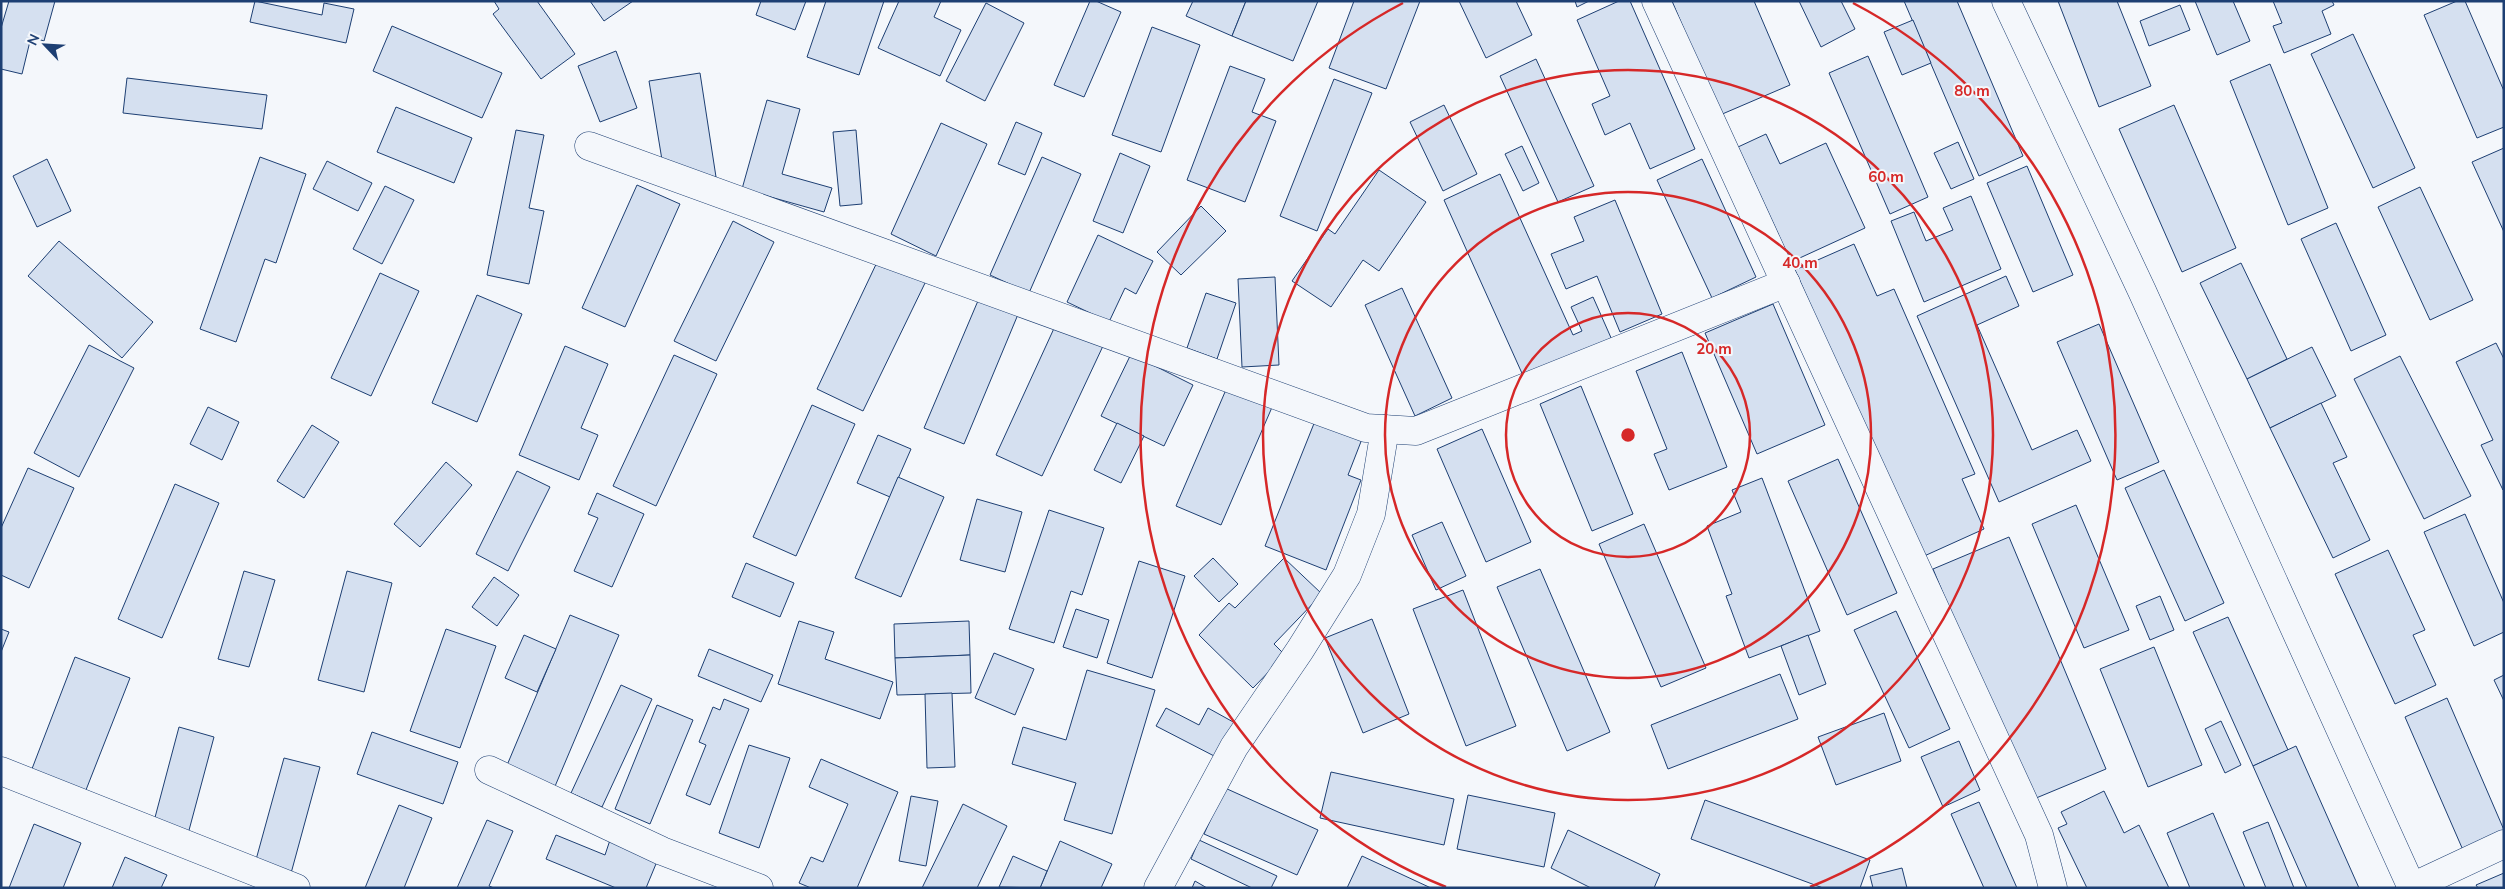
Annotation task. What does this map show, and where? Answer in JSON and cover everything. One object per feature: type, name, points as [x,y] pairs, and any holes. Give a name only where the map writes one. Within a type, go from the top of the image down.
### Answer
[{"type":"street","points":[[1656,1],[2039,835],[2052,888]]},
{"type":"street","points":[[2006,1],[2142,291],[2411,888],[2504,844]]},
{"type":"street","points":[[590,146],[1366,428],[1416,431],[1786,284]]},
{"type":"street","points":[[1158,888],[1234,747],[1300,650],[1347,575],[1371,514],[1385,429]]},
{"type":"street","points":[[489,770],[662,851],[759,888]]},
{"type":"street","points":[[1,771],[296,888]]},
{"type":"building","points":[[9,1],[55,1],[44,41],[31,37],[22,74],[1,69],[1,28]]},
{"type":"building","points":[[255,1],[322,15],[324,3],[354,9],[346,43],[250,22]]},
{"type":"building","points":[[494,1],[537,1],[575,54],[541,79],[493,14],[499,9]]},
{"type":"building","points":[[590,1],[633,1],[604,21]]},
{"type":"building","points":[[761,1],[806,1],[795,30],[756,15]]},
{"type":"building","points":[[826,1],[884,1],[859,75],[807,57]]},
{"type":"building","points":[[899,1],[941,1],[934,17],[961,30],[940,76],[878,48]]},
{"type":"building","points":[[1090,1],[1096,1],[1121,12],[1084,97],[1054,85]]},
{"type":"building","points":[[1193,1],[1246,1],[1232,36],[1186,16]]},
{"type":"building","points":[[1246,1],[1318,1],[1293,61],[1232,36]]},
{"type":"building","points":[[1354,1],[1420,1],[1386,89],[1329,68]]},
{"type":"building","points":[[1459,1],[1516,1],[1532,35],[1486,58]]},
{"type":"building","points":[[1575,1],[1589,1],[1577,7]]},
{"type":"building","points":[[1619,1],[1630,1],[1695,149],[1650,169],[1630,123],[1605,135],[1592,104],[1610,96],[1577,20]]},
{"type":"building","points":[[1672,1],[1754,1],[1790,85],[1720,115]]},
{"type":"building","points":[[1799,1],[1841,1],[1855,29],[1821,47]]},
{"type":"building","points":[[1904,1],[1957,1],[2023,156],[1979,176]]},
{"type":"building","points":[[2058,1],[2117,1],[2151,86],[2099,107]]},
{"type":"building","points":[[2195,1],[2233,1],[2250,41],[2217,55]]},
{"type":"building","points":[[2273,1],[2332,1],[2334,5],[2322,11],[2331,34],[2284,53],[2273,26],[2282,23]]},
{"type":"building","points":[[2457,1],[2465,1],[2504,91],[2504,127],[2477,138],[2424,15]]},
{"type":"building","points":[[986,3],[1024,23],[985,101],[946,81]]},
{"type":"building","points":[[2180,5],[2190,30],[2149,46],[2140,21]]},
{"type":"building","points":[[1913,20],[1931,63],[1902,75],[1884,32]]},
{"type":"building","points":[[392,26],[502,73],[482,118],[373,71]]},
{"type":"building","points":[[1152,27],[1200,45],[1161,152],[1112,135]]},
{"type":"building","points":[[2353,34],[2415,168],[2373,188],[2311,54]]},
{"type":"building","points":[[616,51],[637,108],[600,122],[578,66]]},
{"type":"building","points":[[1868,56],[1928,197],[1890,214],[1829,73]]},
{"type":"building","points":[[1536,59],[1594,186],[1558,202],[1500,76]]},
{"type":"building","points":[[2270,64],[2328,208],[2288,225],[2230,81]]},
{"type":"building","points":[[1230,66],[1265,79],[1252,112],[1276,121],[1245,202],[1187,180]]},
{"type":"building","points":[[700,73],[716,177],[663,166],[649,81]]},
{"type":"building","points":[[127,78],[267,95],[262,129],[123,113]]},
{"type":"building","points":[[1334,79],[1372,93],[1317,231],[1280,216]]},
{"type":"building","points":[[767,100],[800,109],[782,174],[832,188],[824,212],[742,189]]},
{"type":"building","points":[[1444,105],[1477,174],[1443,191],[1410,122]]},
{"type":"building","points":[[2174,105],[2236,248],[2182,272],[2119,129]]},
{"type":"building","points":[[396,107],[472,138],[454,183],[377,152]]},
{"type":"building","points":[[1016,122],[1042,133],[1025,175],[998,164]]},
{"type":"building","points":[[941,123],[987,144],[936,256],[891,234]]},
{"type":"building","points":[[516,130],[544,135],[529,208],[544,211],[529,284],[487,275]]},
{"type":"building","points":[[856,130],[862,204],[840,206],[833,132]]},
{"type":"building","points":[[1766,134],[1780,164],[1826,143],[1865,228],[1791,262],[1738,147]]},
{"type":"building","points":[[1958,142],[1974,179],[1951,189],[1934,153]]},
{"type":"building","points":[[1522,146],[1539,183],[1523,191],[1505,154]]},
{"type":"building","points":[[2504,148],[2504,232],[2472,162]]},
{"type":"building","points":[[1120,153],[1150,166],[1123,233],[1093,221]]},
{"type":"building","points":[[260,157],[306,174],[276,263],[265,259],[236,342],[200,329]]},
{"type":"building","points":[[1042,157],[1081,174],[1029,293],[990,275]]},
{"type":"building","points":[[47,159],[71,211],[37,227],[13,176]]},
{"type":"building","points":[[1702,159],[1756,277],[1712,298],[1657,180]]},
{"type":"building","points":[[327,161],[372,183],[358,211],[313,189]]},
{"type":"building","points":[[2027,166],[2073,275],[2033,292],[1987,183]]},
{"type":"building","points":[[1379,170],[1426,202],[1379,271],[1363,260],[1331,307],[1292,281],[1328,229],[1335,234]]},
{"type":"building","points":[[1500,174],[1573,335],[1582,331],[1571,307],[1593,297],[1612,340],[1525,380],[1444,200]]},
{"type":"building","points":[[637,185],[680,204],[625,327],[582,308]]},
{"type":"building","points":[[385,186],[414,200],[382,264],[353,249]]},
{"type":"building","points":[[2420,187],[2473,300],[2430,320],[2378,207]]},
{"type":"building","points":[[1971,196],[2001,269],[1924,302],[1891,221],[1914,212],[1926,241],[1953,230],[1943,208]]},
{"type":"building","points":[[1615,200],[1662,314],[1620,332],[1597,276],[1566,289],[1551,254],[1584,241],[1574,217]]},
{"type":"building","points":[[1201,206],[1226,231],[1181,275],[1157,252]]},
{"type":"building","points":[[733,221],[774,242],[716,361],[674,341]]},
{"type":"building","points":[[2336,223],[2386,335],[2351,351],[2301,239]]},
{"type":"building","points":[[1098,235],[1153,261],[1136,294],[1125,288],[1109,322],[1067,302]]},
{"type":"building","points":[[59,241],[153,322],[122,358],[28,276]]},
{"type":"building","points":[[1854,244],[1877,296],[1894,289],[1975,474],[1962,479],[1984,529],[1922,557],[1795,270]]},
{"type":"building","points":[[879,258],[926,281],[863,411],[817,389]]},
{"type":"building","points":[[2241,263],[2287,359],[2247,379],[2200,283]]},
{"type":"building","points":[[380,273],[419,291],[371,396],[331,378]]},
{"type":"building","points":[[2006,276],[2019,306],[1977,325],[2032,450],[2077,430],[2091,461],[1999,502],[1917,316]]},
{"type":"building","points":[[1275,277],[1279,365],[1242,367],[1238,279]]},
{"type":"building","points":[[1402,288],[1452,398],[1415,416],[1365,305]]},
{"type":"building","points":[[1206,293],[1236,303],[1217,359],[1187,348]]},
{"type":"building","points":[[477,295],[522,314],[477,422],[432,403]]},
{"type":"building","points":[[980,296],[1019,312],[964,444],[924,428]]},
{"type":"building","points":[[1773,304],[1825,425],[1757,454],[1705,333]]},
{"type":"building","points":[[1056,324],[1103,346],[1042,476],[996,455]]},
{"type":"building","points":[[2099,324],[2159,462],[2117,480],[2057,342]]},
{"type":"building","points":[[2496,343],[2504,359],[2503,490],[2481,445],[2493,440],[2456,362]]},
{"type":"building","points":[[89,345],[134,368],[79,477],[34,453]]},
{"type":"building","points":[[565,346],[608,364],[581,428],[598,435],[579,480],[519,455]]},
{"type":"building","points":[[2312,347],[2336,396],[2270,428],[2247,379]]},
{"type":"building","points":[[1682,352],[1727,467],[1669,490],[1654,454],[1667,449],[1636,371]]},
{"type":"building","points":[[1131,354],[1193,385],[1164,446],[1101,416]]},
{"type":"building","points":[[674,355],[717,374],[656,506],[613,486]]},
{"type":"building","points":[[2400,356],[2471,496],[2424,519],[2354,379]]},
{"type":"building","points":[[1228,385],[1273,405],[1221,525],[1176,506]]},
{"type":"building","points":[[1581,386],[1633,514],[1592,531],[1540,404]]},
{"type":"building","points":[[2321,403],[2347,457],[2333,463],[2370,540],[2333,558],[2270,428]]},
{"type":"building","points":[[812,405],[855,424],[796,556],[753,537]]},
{"type":"building","points":[[208,407],[239,422],[222,460],[190,444]]},
{"type":"building","points":[[1315,421],[1362,439],[1348,475],[1361,480],[1326,570],[1265,546]]},
{"type":"building","points":[[1117,423],[1144,436],[1121,483],[1094,470]]},
{"type":"building","points":[[312,425],[339,442],[304,498],[277,481]]},
{"type":"building","points":[[1482,429],[1531,542],[1486,562],[1437,449]]},
{"type":"building","points":[[878,435],[911,449],[890,497],[857,483]]},
{"type":"building","points":[[1838,459],[1897,593],[1847,615],[1788,481]]},
{"type":"building","points":[[446,462],[472,485],[420,547],[394,524]]},
{"type":"building","points":[[28,468],[74,488],[29,588],[1,575],[1,528]]},
{"type":"building","points":[[2164,470],[2224,603],[2185,621],[2125,488]]},
{"type":"building","points":[[517,471],[550,487],[508,571],[476,554]]},
{"type":"building","points":[[898,477],[944,497],[901,597],[855,578]]},
{"type":"building","points":[[1762,478],[1820,631],[1749,658],[1726,596],[1732,594],[1707,526],[1741,512],[1732,490]]},
{"type":"building","points":[[175,484],[219,503],[162,638],[118,619]]},
{"type":"building","points":[[597,493],[644,514],[612,587],[574,571],[598,518],[588,514]]},
{"type":"building","points":[[977,499],[1022,512],[1005,572],[960,560]]},
{"type":"building","points":[[2076,505],[2129,630],[2084,648],[2032,524]]},
{"type":"building","points":[[1049,510],[1104,528],[1082,595],[1071,591],[1054,643],[1009,629]]},
{"type":"building","points":[[2465,514],[2504,603],[2504,632],[2474,646],[2424,532]]},
{"type":"building","points":[[1442,522],[1466,576],[1436,590],[1412,535]]},
{"type":"building","points":[[1644,524],[1706,668],[1661,687],[1599,544]]},
{"type":"building","points":[[2009,537],[2106,769],[2029,801],[1933,569]]},
{"type":"building","points":[[2388,550],[2425,630],[2413,635],[2436,685],[2395,704],[2335,574]]},
{"type":"building","points":[[1213,558],[1238,584],[1219,602],[1194,576]]},
{"type":"building","points":[[1284,558],[1322,594],[1274,644],[1285,655],[1253,688],[1199,635],[1229,603],[1235,608]]},
{"type":"building","points":[[1139,561],[1185,576],[1152,678],[1107,663]]},
{"type":"building","points":[[746,563],[794,583],[780,617],[732,597]]},
{"type":"building","points":[[1540,569],[1610,732],[1567,751],[1497,587]]},
{"type":"building","points":[[244,571],[275,580],[249,667],[218,659]]},
{"type":"building","points":[[347,571],[392,583],[364,692],[318,680]]},
{"type":"building","points":[[494,577],[519,595],[497,626],[472,607]]},
{"type":"building","points":[[1463,590],[1516,726],[1466,746],[1413,609]]},
{"type":"building","points":[[2160,596],[2174,630],[2150,640],[2136,606]]},
{"type":"building","points":[[1076,609],[1109,620],[1097,658],[1063,647]]},
{"type":"building","points":[[1896,611],[1950,729],[1909,748],[1854,630]]},
{"type":"building","points":[[570,615],[619,635],[553,791],[505,770]]},
{"type":"building","points":[[2228,617],[2288,750],[2253,766],[2193,632]]},
{"type":"building","points":[[1372,619],[1409,714],[1363,733],[1325,638]]},
{"type":"building","points":[[799,621],[834,632],[825,659],[893,682],[880,719],[778,684]]},
{"type":"building","points":[[969,621],[970,655],[895,658],[894,624]]},
{"type":"building","points":[[1,629],[9,632],[1,652]]},
{"type":"building","points":[[446,629],[496,646],[460,748],[410,731]]},
{"type":"building","points":[[524,635],[556,649],[537,692],[505,678]]},
{"type":"building","points":[[1808,635],[1826,684],[1799,695],[1781,646]]},
{"type":"building","points":[[2154,647],[2202,765],[2148,787],[2100,669]]},
{"type":"building","points":[[709,649],[773,675],[761,702],[698,676]]},
{"type":"building","points":[[994,653],[1034,669],[1015,715],[975,698]]},
{"type":"building","points":[[970,655],[971,693],[897,695],[895,658]]},
{"type":"building","points":[[75,657],[130,678],[84,795],[30,774]]},
{"type":"building","points":[[1087,670],[1155,690],[1112,834],[1064,820],[1076,783],[1012,764],[1023,727],[1066,740]]},
{"type":"building","points":[[1780,674],[1798,719],[1668,769],[1651,725]]},
{"type":"building","points":[[2504,675],[2504,701],[2494,680]]},
{"type":"building","points":[[621,685],[652,699],[602,807],[571,793]]},
{"type":"building","points":[[952,693],[955,767],[927,768],[925,694]]},
{"type":"building","points":[[2447,698],[2504,830],[2504,840],[2466,857],[2405,717]]},
{"type":"building","points":[[724,699],[749,709],[710,805],[686,795],[706,745],[699,742],[713,707],[720,710]]},
{"type":"building","points":[[657,705],[693,720],[650,824],[615,809]]},
{"type":"building","points":[[1166,708],[1199,725],[1208,708],[1235,723],[1218,758],[1156,726]]},
{"type":"building","points":[[1884,713],[1901,761],[1836,785],[1818,737]]},
{"type":"building","points":[[2221,721],[2241,765],[2225,773],[2205,729]]},
{"type":"building","points":[[179,727],[214,737],[188,834],[153,825]]},
{"type":"building","points":[[372,732],[458,762],[443,804],[357,774]]},
{"type":"building","points":[[1959,741],[1980,790],[1943,807],[1921,757]]},
{"type":"building","points":[[749,745],[790,758],[759,848],[719,833]]},
{"type":"building","points":[[2296,746],[2359,888],[2307,888],[2253,766]]},
{"type":"building","points":[[284,758],[320,767],[290,877],[254,867]]},
{"type":"building","points":[[821,759],[898,792],[857,888],[811,888],[799,883],[811,857],[823,862],[848,804],[809,787]]},
{"type":"building","points":[[1331,772],[1454,799],[1444,845],[1320,818]]},
{"type":"building","points":[[1225,788],[1318,830],[1297,875],[1204,834]]},
{"type":"building","points":[[2104,791],[2124,833],[2139,825],[2169,888],[2087,888],[2058,828],[2067,824],[2061,812]]},
{"type":"building","points":[[1468,795],[1555,813],[1544,867],[1457,849]]},
{"type":"building","points":[[911,796],[938,801],[926,866],[899,861]]},
{"type":"building","points":[[1705,800],[1870,860],[1860,888],[1823,888],[1691,839]]},
{"type":"building","points":[[1979,802],[2017,888],[1984,888],[1951,814]]},
{"type":"building","points":[[963,804],[1007,826],[977,888],[922,888]]},
{"type":"building","points":[[399,805],[432,818],[404,888],[365,888]]},
{"type":"building","points":[[2213,813],[2245,888],[2190,888],[2167,833]]},
{"type":"building","points":[[487,820],[513,831],[489,886],[494,888],[457,888]]},
{"type":"building","points":[[2268,822],[2294,888],[2266,888],[2243,832]]},
{"type":"building","points":[[34,824],[81,843],[63,888],[9,888]]},
{"type":"building","points":[[1568,830],[1660,874],[1654,888],[1591,888],[1551,868]]},
{"type":"building","points":[[556,835],[605,855],[610,840],[658,859],[646,888],[616,888],[546,859]]},
{"type":"building","points":[[1199,840],[1277,876],[1271,888],[1252,888],[1191,859]]},
{"type":"building","points":[[1060,841],[1112,864],[1101,888],[1040,888]]},
{"type":"building","points":[[1013,856],[1047,871],[1040,888],[999,887]]},
{"type":"building","points":[[1362,856],[1431,888],[1347,888]]},
{"type":"building","points":[[125,857],[167,875],[161,888],[112,888]]},
{"type":"building","points":[[1902,868],[1907,888],[1873,888],[1870,876]]},
{"type":"building","points":[[2504,873],[2504,888],[2478,888],[2476,885]]},
{"type":"building","points":[[1195,881],[1207,888],[1192,888]]}]
